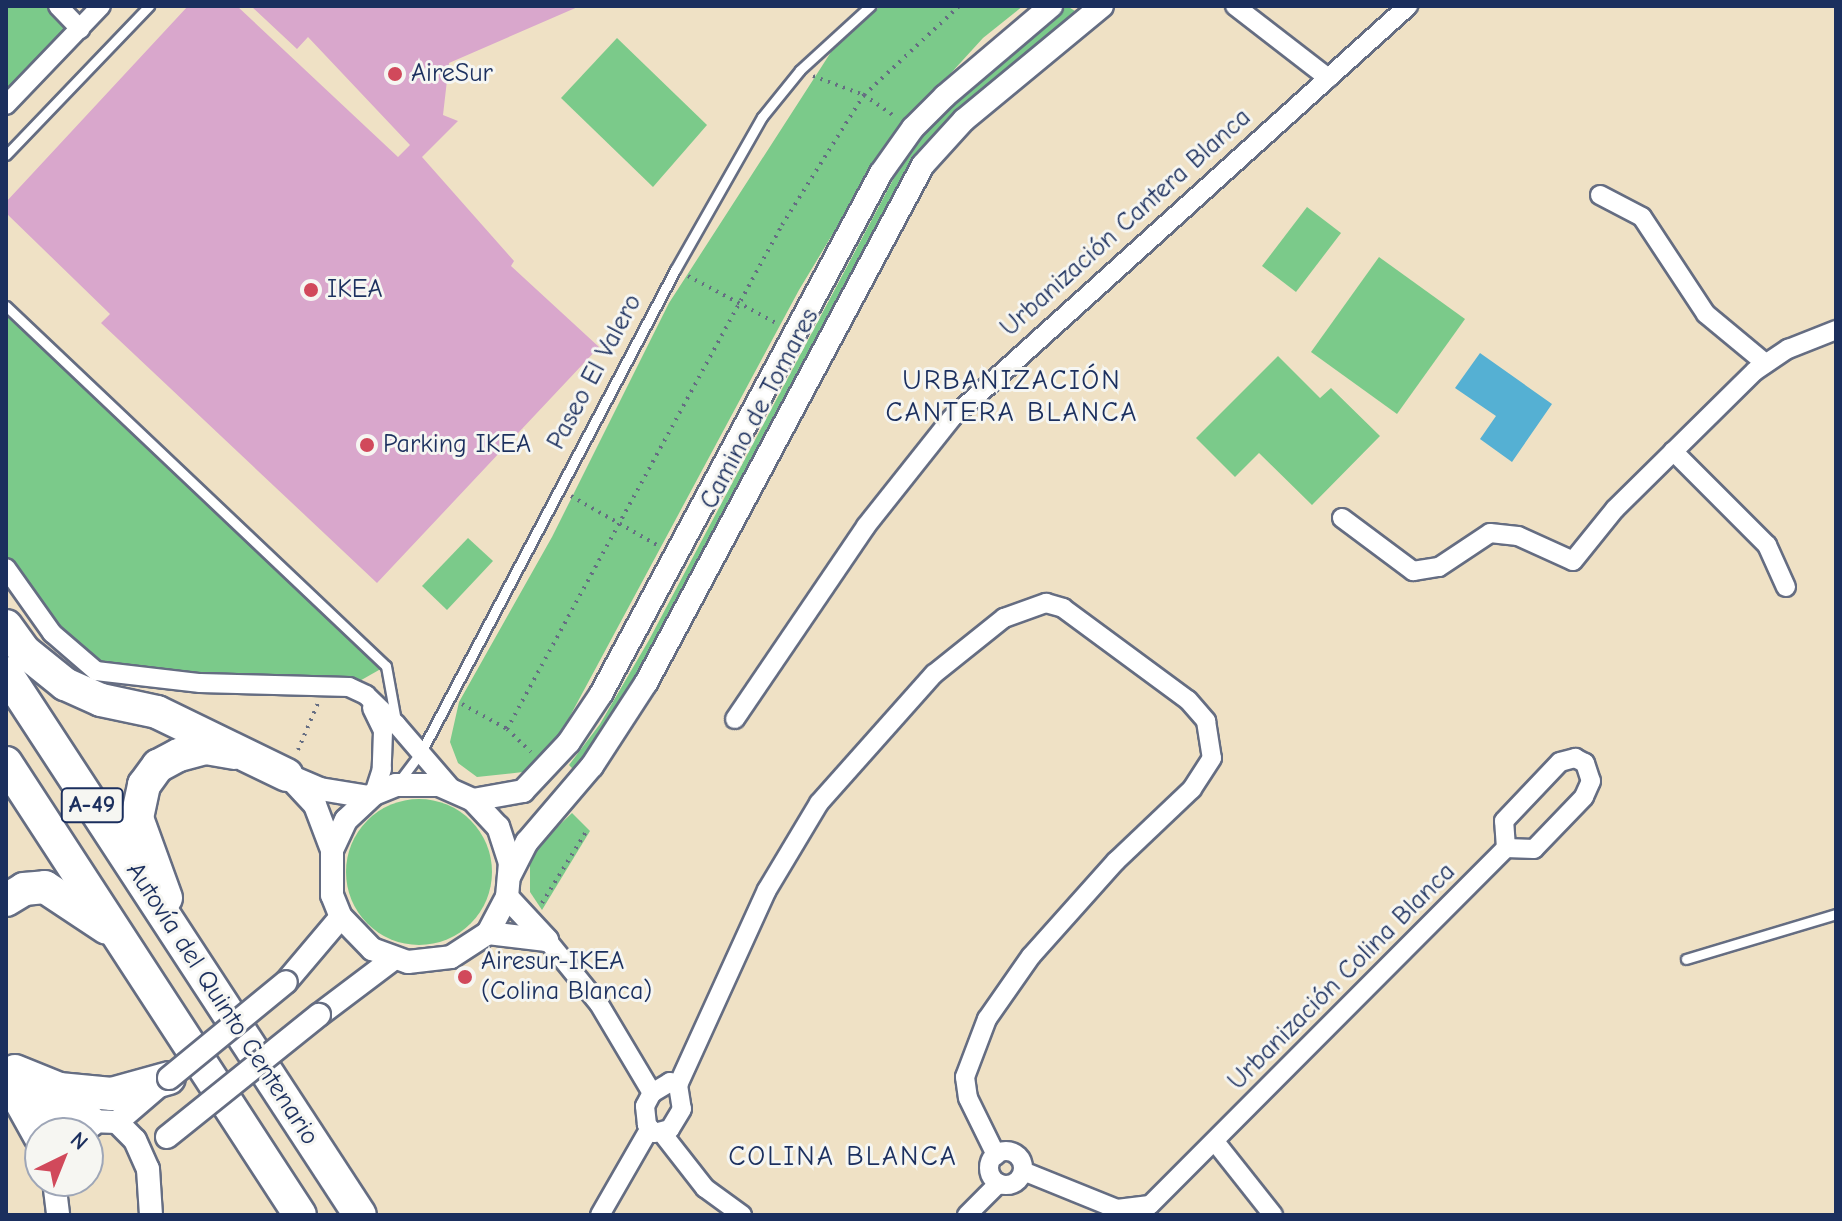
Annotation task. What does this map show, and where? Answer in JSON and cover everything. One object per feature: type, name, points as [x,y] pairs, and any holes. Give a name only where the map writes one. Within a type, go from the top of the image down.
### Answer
[{"type":"highway","points":[[6,626],[24,651],[65,684],[101,700],[157,712],[287,775]]},
{"type":"highway","name":"Autovía del Quinto Centenario","points":[[6,673],[360,1215]]},
{"type":"highway","points":[[179,938],[137,818],[144,785],[158,766],[179,755],[206,748],[249,755]]},
{"type":"highway","name":"Autovía del Quinto Centenario","points":[[6,763],[300,1215]]},
{"type":"highway","points":[[6,900],[24,889],[45,887],[117,933]]},
{"type":"highway","points":[[9,1067],[59,1089],[112,1094],[169,1078]]},
{"type":"highway","points":[[9,1067],[57,1107],[77,1117]]},
{"type":"highway","points":[[9,1067],[31,1117]]},
{"type":"street","points":[[58,6],[80,29]]},
{"type":"street","points":[[6,105],[101,6]]},
{"type":"street","name":"Camino de Tomares","points":[[473,800],[523,791],[601,694],[881,173],[913,128],[1051,6]]},
{"type":"street","name":"Camino de Tomares","points":[[508,886],[527,842],[592,766],[646,683],[923,165],[964,120],[1102,6]]},
{"type":"street","points":[[1235,6],[1328,78]]},
{"type":"street","name":"Urbanización Cantera Blanca","points":[[735,719],[866,526],[952,418],[1408,6]]},
{"type":"street","points":[[1600,195],[1618,200],[1642,217],[1706,314],[1765,363]]},
{"type":"street","points":[[1342,518],[1413,571],[1439,567],[1490,533],[1518,536],[1573,561],[1608,516],[1765,363],[1836,330]]},
{"type":"street","points":[[1673,451],[1767,545],[1786,587]]},
{"type":"street","points":[[6,568],[52,633],[96,671],[200,683],[349,687],[366,695],[396,724],[451,788],[473,800],[498,827],[508,886],[599,1004],[652,1093]]},
{"type":"street","points":[[600,1215],[656,1131],[682,1109],[678,1085],[767,890],[819,803],[900,706],[952,658],[1004,618],[1046,603],[1063,608],[1188,700],[1206,721],[1212,758],[1192,789],[1116,861],[1031,956],[987,1019],[965,1077],[968,1098],[996,1155]]},
{"type":"street","points":[[366,695],[383,731],[382,769],[372,796]]},
{"type":"street","points":[[1575,758],[1585,763],[1591,781],[1584,797],[1534,849],[1506,848],[1502,829],[1510,813],[1560,762],[1575,758]]},
{"type":"street","points":[[287,775],[315,805],[332,850],[332,895],[341,917],[354,935],[393,959],[422,963],[451,957],[488,933],[508,886]]},
{"type":"street","points":[[287,775],[320,789],[372,796]]},
{"type":"street","points":[[332,850],[346,820],[372,796],[396,785],[451,788]]},
{"type":"street","name":"Urbanización Colina Blanca","points":[[1023,1171],[1117,1209],[1136,1210],[1150,1205],[1216,1143],[1506,848]]},
{"type":"street","points":[[104,1118],[169,1078],[286,982],[341,917]]},
{"type":"street","points":[[488,933],[547,940]]},
{"type":"street","points":[[148,1169],[167,1137],[393,959]]},
{"type":"street","points":[[678,1085],[670,1082],[652,1093],[645,1117],[705,1188],[742,1215]]},
{"type":"street","points":[[104,1129],[135,1140],[148,1169],[151,1215]]},
{"type":"street","points":[[1216,1143],[1273,1215]]},
{"type":"street","points":[[967,1215],[999,1183],[1012,1184],[1023,1171],[1018,1155],[996,1155]]},
{"type":"street","points":[[996,1155],[989,1165],[999,1183]]},
{"type":"lane","points":[[6,155],[149,6]]},
{"type":"lane","name":"Paseo El Valero","points":[[396,785],[420,754],[675,270],[762,117],[800,70],[870,6]]},
{"type":"lane","points":[[6,306],[386,666],[396,724]]},
{"type":"lane","points":[[1686,959],[1836,914]]},
{"type":"path","points":[[507,729],[740,301],[864,95],[959,6]]},
{"type":"path","points":[[800,70],[864,95],[913,128]]},
{"type":"path","points":[[675,270],[740,301],[794,334]]},
{"type":"path","points":[[559,489],[677,555]]},
{"type":"path","points":[[287,775],[325,686]]},
{"type":"path","points":[[448,696],[507,729],[546,765]]},
{"type":"path","points":[[540,906],[587,830]]},
{"type":"green space","points":[[6,6],[58,6],[80,29],[6,105]]},
{"type":"green space","points":[[881,6],[1023,6],[983,38],[888,142],[799,290],[555,744],[523,772],[477,777],[458,763],[450,742],[459,702],[552,537],[669,303],[842,35]]},
{"type":"green space","points":[[1067,6],[1075,11],[932,138],[894,198],[658,641],[610,725],[574,770],[569,765],[600,724],[649,640],[895,176],[928,130],[964,94]]},
{"type":"green space","points":[[617,38],[707,125],[653,187],[561,98]]},
{"type":"green space","points":[[1307,207],[1341,233],[1296,292],[1262,266]]},
{"type":"green space","points":[[1379,257],[1465,319],[1397,414],[1311,352]]},
{"type":"green space","points":[[6,308],[386,666],[349,687],[96,671],[6,568]]},
{"type":"green space","points":[[1278,356],[1320,398],[1331,388],[1380,436],[1312,505],[1259,453],[1235,477],[1196,438]]},
{"type":"green space","points":[[468,538],[493,561],[447,610],[422,586]]},
{"type":"green space","points":[[419,799],[447,804],[471,820],[487,844],[492,872],[487,900],[471,924],[447,940],[419,945],[391,940],[367,924],[351,900],[346,872],[351,844],[367,820],[391,804]]},
{"type":"green space","points":[[572,813],[590,831],[542,910],[530,892],[530,853]]},
{"type":"water","points":[[1480,353],[1552,404],[1512,462],[1480,439],[1496,416],[1455,388]]},
{"type":"building","name":"IKEA","points":[[188,6],[237,6],[398,157],[410,145],[308,37],[297,49],[251,6],[580,6],[449,63],[443,115],[458,121],[422,157],[514,261],[511,266],[599,347],[377,583],[101,323],[110,314],[6,213],[6,202]]},
{"type":"place","name":"AireSur","points":[[395,74]]},
{"type":"place","name":"IKEA","points":[[311,290]]},
{"type":"place","name":"Parking IKEA","points":[[367,445]]},
{"type":"place","name":"Airesur-IKEA (Colina Blanca)","points":[[465,977]]},
{"type":"district","name":"URBANIZACIÓN CANTERA BLANCA","points":[[1012,396]]},
{"type":"district","name":"COLINA BLANCA","points":[[843,1156]]}]
